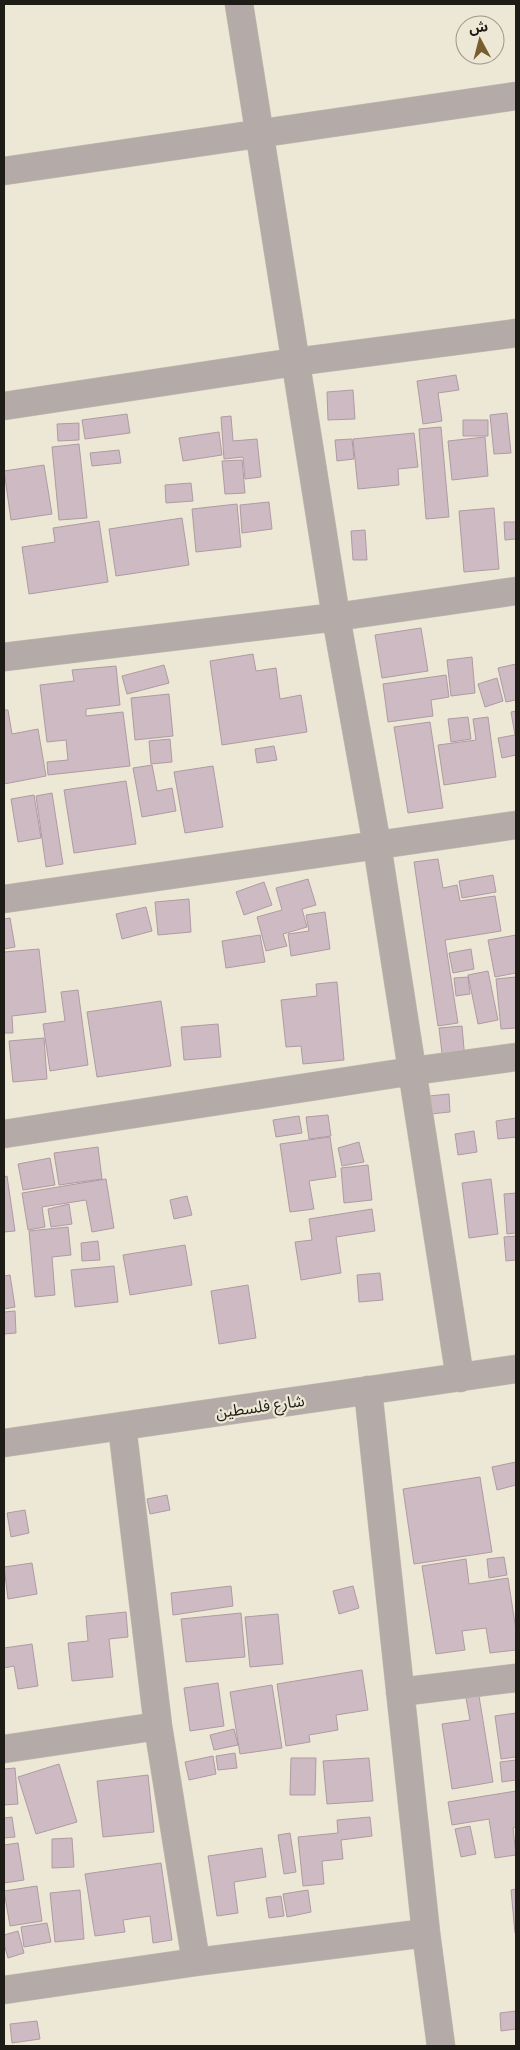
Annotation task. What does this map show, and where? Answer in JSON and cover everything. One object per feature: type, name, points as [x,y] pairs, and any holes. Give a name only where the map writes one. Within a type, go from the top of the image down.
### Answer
[{"type":"street","points":[[240,4],[336,617],[377,845],[460,1378]]},
{"type":"street","points":[[4,172],[516,96]]},
{"type":"street","points":[[4,406],[295,362],[516,334]]},
{"type":"street","points":[[4,657],[336,617],[516,591]]},
{"type":"street","points":[[4,899],[516,826]]},
{"type":"street","points":[[4,1134],[413,1071],[516,1058]]},
{"type":"street","name":"شارع فلسطين","points":[[4,1443],[516,1370]]},
{"type":"street","points":[[368,1390],[426,1934],[441,2046]]},
{"type":"street","points":[[122,1426],[158,1726],[196,1962]]},
{"type":"street","points":[[400,1692],[516,1678]]},
{"type":"street","points":[[4,1749],[158,1726]]},
{"type":"street","points":[[4,1990],[196,1962],[426,1934]]},
{"type":"building","points":[[456,375],[459,390],[438,393],[442,421],[423,424],[417,381]]},
{"type":"building","points":[[353,390],[355,419],[328,420],[327,392]]},
{"type":"building","points":[[507,413],[511,453],[494,454],[490,415]]},
{"type":"building","points":[[127,414],[130,433],[85,439],[82,420]]},
{"type":"building","points":[[231,416],[233,441],[257,439],[261,477],[245,479],[243,457],[224,459],[221,417]]},
{"type":"building","points":[[463,420],[488,420],[488,436],[463,436]]},
{"type":"building","points":[[79,423],[79,440],[58,441],[57,424]]},
{"type":"building","points":[[441,427],[449,517],[426,519],[419,429]]},
{"type":"building","points":[[219,432],[222,455],[183,461],[179,438]]},
{"type":"building","points":[[414,433],[418,467],[398,469],[399,485],[358,489],[353,439]]},
{"type":"building","points":[[485,437],[488,476],[452,480],[448,441]]},
{"type":"building","points":[[352,439],[354,459],[337,461],[335,440]]},
{"type":"building","points":[[79,444],[87,518],[59,520],[52,447]]},
{"type":"building","points":[[119,450],[121,463],[92,466],[90,453]]},
{"type":"building","points":[[242,460],[245,493],[225,494],[222,461]]},
{"type":"building","points":[[44,465],[52,514],[11,520],[4,471]]},
{"type":"building","points":[[191,483],[193,501],[166,503],[165,485]]},
{"type":"building","points":[[269,502],[272,529],[242,533],[240,505]]},
{"type":"building","points":[[237,504],[241,547],[196,552],[192,509]]},
{"type":"building","points":[[494,508],[499,569],[464,572],[459,511]]},
{"type":"building","points":[[182,518],[189,565],[116,576],[109,529]]},
{"type":"building","points":[[99,521],[108,582],[29,594],[22,547],[55,542],[53,528]]},
{"type":"building","points":[[504,522],[516,522],[516,539],[505,540]]},
{"type":"building","points":[[365,530],[367,560],[353,560],[351,531]]},
{"type":"building","points":[[421,628],[428,671],[382,678],[375,635]]},
{"type":"building","points":[[253,654],[256,671],[276,668],[280,699],[301,695],[307,732],[222,745],[210,661]]},
{"type":"building","points":[[472,657],[475,693],[451,696],[447,660]]},
{"type":"building","points":[[516,664],[516,700],[506,702],[498,668]]},
{"type":"building","points":[[164,665],[169,683],[127,694],[122,676]]},
{"type":"building","points":[[116,666],[120,705],[86,709],[86,716],[123,712],[130,766],[48,775],[47,762],[68,760],[66,740],[47,742],[40,685],[74,681],[72,670]]},
{"type":"building","points":[[446,675],[449,697],[431,700],[433,716],[388,722],[383,684]]},
{"type":"building","points":[[497,678],[503,701],[485,707],[478,684]]},
{"type":"building","points":[[169,694],[173,736],[135,740],[131,698]]},
{"type":"building","points":[[4,710],[8,710],[12,734],[38,729],[46,776],[4,784]]},
{"type":"building","points":[[516,711],[516,755],[502,758],[498,738],[515,735],[511,712]]},
{"type":"building","points":[[468,717],[471,739],[451,742],[448,719]]},
{"type":"building","points":[[488,717],[496,777],[444,785],[438,745],[476,740],[473,719]]},
{"type":"building","points":[[430,722],[443,808],[408,813],[394,727]]},
{"type":"building","points":[[170,739],[172,762],[151,764],[149,741]]},
{"type":"building","points":[[274,746],[277,760],[257,763],[255,749]]},
{"type":"building","points":[[152,765],[157,791],[172,788],[176,811],[142,817],[133,768]]},
{"type":"building","points":[[213,766],[223,827],[185,833],[174,772]]},
{"type":"building","points":[[126,781],[136,844],[74,853],[64,790]]},
{"type":"building","points":[[52,793],[63,864],[46,867],[36,796]]},
{"type":"building","points":[[34,795],[41,838],[18,842],[11,799]]},
{"type":"building","points":[[438,859],[443,888],[457,885],[460,901],[495,896],[501,931],[445,940],[458,1023],[438,1026],[414,862]]},
{"type":"building","points":[[493,875],[496,892],[462,898],[459,881]]},
{"type":"building","points":[[308,879],[316,905],[302,909],[307,927],[283,934],[287,946],[266,951],[257,917],[282,910],[276,888]]},
{"type":"building","points":[[264,882],[272,905],[244,915],[236,892]]},
{"type":"building","points":[[189,899],[191,932],[158,935],[155,902]]},
{"type":"building","points":[[146,907],[152,931],[122,939],[116,914]]},
{"type":"building","points":[[325,912],[330,949],[291,956],[288,934],[309,931],[306,915]]},
{"type":"building","points":[[10,918],[15,947],[4,949],[4,919]]},
{"type":"building","points":[[260,935],[265,962],[226,968],[222,941]]},
{"type":"building","points":[[516,935],[516,973],[495,977],[488,940]]},
{"type":"building","points":[[39,949],[46,1012],[12,1016],[13,1033],[4,1033],[4,952]]},
{"type":"building","points":[[471,949],[474,969],[453,973],[449,953]]},
{"type":"building","points":[[488,971],[498,1020],[478,1024],[468,975]]},
{"type":"building","points":[[468,977],[470,994],[456,996],[454,978]]},
{"type":"building","points":[[516,977],[516,1028],[501,1029],[496,979]]},
{"type":"building","points":[[337,982],[344,1060],[303,1064],[301,1046],[286,1047],[281,1000],[317,996],[316,984]]},
{"type":"building","points":[[78,990],[88,1065],[50,1071],[43,1024],[65,1021],[61,992]]},
{"type":"building","points":[[161,1001],[171,1066],[97,1077],[87,1012]]},
{"type":"building","points":[[218,1024],[221,1057],[184,1060],[181,1027]]},
{"type":"building","points":[[462,1026],[465,1060],[443,1062],[439,1028]]},
{"type":"building","points":[[44,1038],[47,1079],[13,1082],[9,1041]]},
{"type":"building","points":[[449,1094],[450,1112],[430,1114],[429,1096]]},
{"type":"building","points":[[328,1115],[331,1136],[309,1139],[306,1117]]},
{"type":"building","points":[[299,1116],[302,1133],[276,1137],[273,1120]]},
{"type":"building","points":[[516,1118],[516,1137],[498,1139],[496,1121]]},
{"type":"building","points":[[474,1131],[477,1152],[458,1155],[455,1134]]},
{"type":"building","points":[[330,1137],[336,1177],[309,1181],[314,1209],[290,1212],[280,1144]]},
{"type":"building","points":[[359,1142],[364,1162],[342,1166],[338,1148]]},
{"type":"building","points":[[98,1147],[102,1179],[59,1185],[54,1153]]},
{"type":"building","points":[[50,1158],[55,1185],[23,1190],[18,1164]]},
{"type":"building","points":[[368,1165],[372,1200],[344,1203],[341,1168]]},
{"type":"building","points":[[7,1176],[15,1231],[4,1232],[4,1177]]},
{"type":"building","points":[[106,1179],[114,1228],[92,1232],[86,1200],[42,1207],[45,1227],[28,1230],[22,1193]]},
{"type":"building","points":[[491,1179],[498,1234],[469,1238],[462,1183]]},
{"type":"building","points":[[516,1193],[516,1233],[507,1234],[504,1194]]},
{"type":"building","points":[[187,1196],[192,1215],[174,1219],[170,1200]]},
{"type":"building","points":[[69,1204],[72,1224],[51,1227],[48,1209]]},
{"type":"building","points":[[372,1209],[375,1231],[336,1237],[341,1273],[301,1280],[295,1242],[312,1240],[309,1219]]},
{"type":"building","points":[[68,1227],[71,1255],[52,1257],[55,1295],[35,1297],[29,1231]]},
{"type":"building","points":[[516,1236],[516,1260],[506,1261],[504,1237]]},
{"type":"building","points":[[98,1241],[100,1260],[82,1261],[81,1243]]},
{"type":"building","points":[[185,1245],[192,1285],[130,1295],[123,1255]]},
{"type":"building","points":[[114,1266],[118,1302],[75,1307],[71,1270]]},
{"type":"building","points":[[380,1273],[383,1300],[359,1302],[357,1275]]},
{"type":"building","points":[[10,1275],[15,1307],[4,1309],[4,1276]]},
{"type":"building","points":[[248,1285],[256,1338],[219,1344],[211,1291]]},
{"type":"building","points":[[15,1311],[16,1333],[4,1334],[4,1312]]},
{"type":"building","points":[[516,1462],[516,1485],[497,1490],[492,1467]]},
{"type":"building","points":[[480,1477],[492,1552],[414,1564],[403,1489]]},
{"type":"building","points":[[167,1495],[170,1510],[150,1514],[147,1499]]},
{"type":"building","points":[[25,1510],[29,1533],[11,1537],[7,1513]]},
{"type":"building","points":[[504,1557],[507,1575],[489,1578],[487,1559]]},
{"type":"building","points":[[466,1559],[469,1584],[508,1578],[516,1630],[516,1650],[490,1653],[486,1628],[462,1631],[465,1650],[436,1654],[422,1566]]},
{"type":"building","points":[[32,1563],[37,1594],[8,1599],[4,1567]]},
{"type":"building","points":[[231,1586],[233,1606],[173,1615],[171,1593]]},
{"type":"building","points":[[353,1586],[359,1608],[339,1614],[333,1591]]},
{"type":"building","points":[[126,1612],[128,1637],[109,1639],[113,1677],[72,1681],[68,1643],[88,1641],[86,1616]]},
{"type":"building","points":[[241,1613],[245,1657],[186,1662],[181,1619]]},
{"type":"building","points":[[278,1614],[283,1664],[250,1667],[245,1617]]},
{"type":"building","points":[[32,1644],[38,1686],[18,1689],[14,1666],[4,1668],[4,1648]]},
{"type":"building","points":[[362,1670],[368,1710],[336,1715],[338,1730],[309,1735],[310,1742],[286,1746],[277,1684]]},
{"type":"building","points":[[218,1683],[224,1726],[190,1731],[184,1688]]},
{"type":"building","points":[[272,1685],[282,1748],[240,1754],[230,1692]]},
{"type":"building","points":[[479,1696],[493,1782],[452,1789],[442,1724],[470,1720],[466,1698]]},
{"type":"building","points":[[516,1713],[516,1757],[501,1759],[495,1716]]},
{"type":"building","points":[[234,1729],[238,1745],[214,1750],[210,1735]]},
{"type":"building","points":[[235,1753],[237,1768],[218,1770],[216,1756]]},
{"type":"building","points":[[213,1756],[216,1774],[189,1780],[185,1762]]},
{"type":"building","points":[[291,1758],[316,1758],[315,1795],[290,1795]]},
{"type":"building","points":[[369,1758],[373,1801],[327,1804],[323,1761]]},
{"type":"building","points":[[516,1760],[516,1780],[502,1782],[500,1762]]},
{"type":"building","points":[[59,1764],[77,1822],[36,1834],[18,1777]]},
{"type":"building","points":[[15,1768],[18,1804],[4,1805],[4,1769]]},
{"type":"building","points":[[148,1775],[154,1832],[103,1837],[97,1781]]},
{"type":"building","points":[[516,1791],[516,1827],[513,1828],[516,1855],[495,1858],[489,1819],[452,1825],[448,1802]]},
{"type":"building","points":[[12,1817],[15,1837],[4,1838],[4,1818]]},
{"type":"building","points":[[370,1817],[372,1836],[341,1840],[343,1859],[322,1861],[324,1884],[303,1886],[298,1837],[338,1833],[337,1820]]},
{"type":"building","points":[[470,1826],[476,1854],[461,1857],[455,1829]]},
{"type":"building","points":[[290,1833],[296,1872],[284,1874],[278,1835]]},
{"type":"building","points":[[72,1838],[74,1867],[52,1868],[52,1839]]},
{"type":"building","points":[[18,1843],[24,1880],[4,1883],[4,1845]]},
{"type":"building","points":[[262,1848],[266,1877],[234,1882],[238,1913],[217,1916],[208,1856]]},
{"type":"building","points":[[161,1863],[172,1940],[153,1943],[150,1916],[123,1920],[125,1932],[95,1936],[85,1874]]},
{"type":"building","points":[[37,1886],[42,1921],[10,1926],[4,1891]]},
{"type":"building","points":[[516,1889],[516,1933],[515,1933],[511,1890]]},
{"type":"building","points":[[80,1890],[84,1939],[55,1942],[50,1893]]},
{"type":"building","points":[[308,1890],[311,1912],[287,1917],[283,1894]]},
{"type":"building","points":[[281,1896],[284,1916],[269,1918],[266,1898]]},
{"type":"building","points":[[47,1923],[51,1942],[24,1947],[21,1927]]},
{"type":"building","points":[[18,1931],[24,1953],[8,1958],[4,1944],[4,1935]]},
{"type":"building","points":[[516,2011],[516,2029],[501,2031],[500,2013]]},
{"type":"building","points":[[37,2021],[40,2039],[12,2043],[10,2024]]}]
